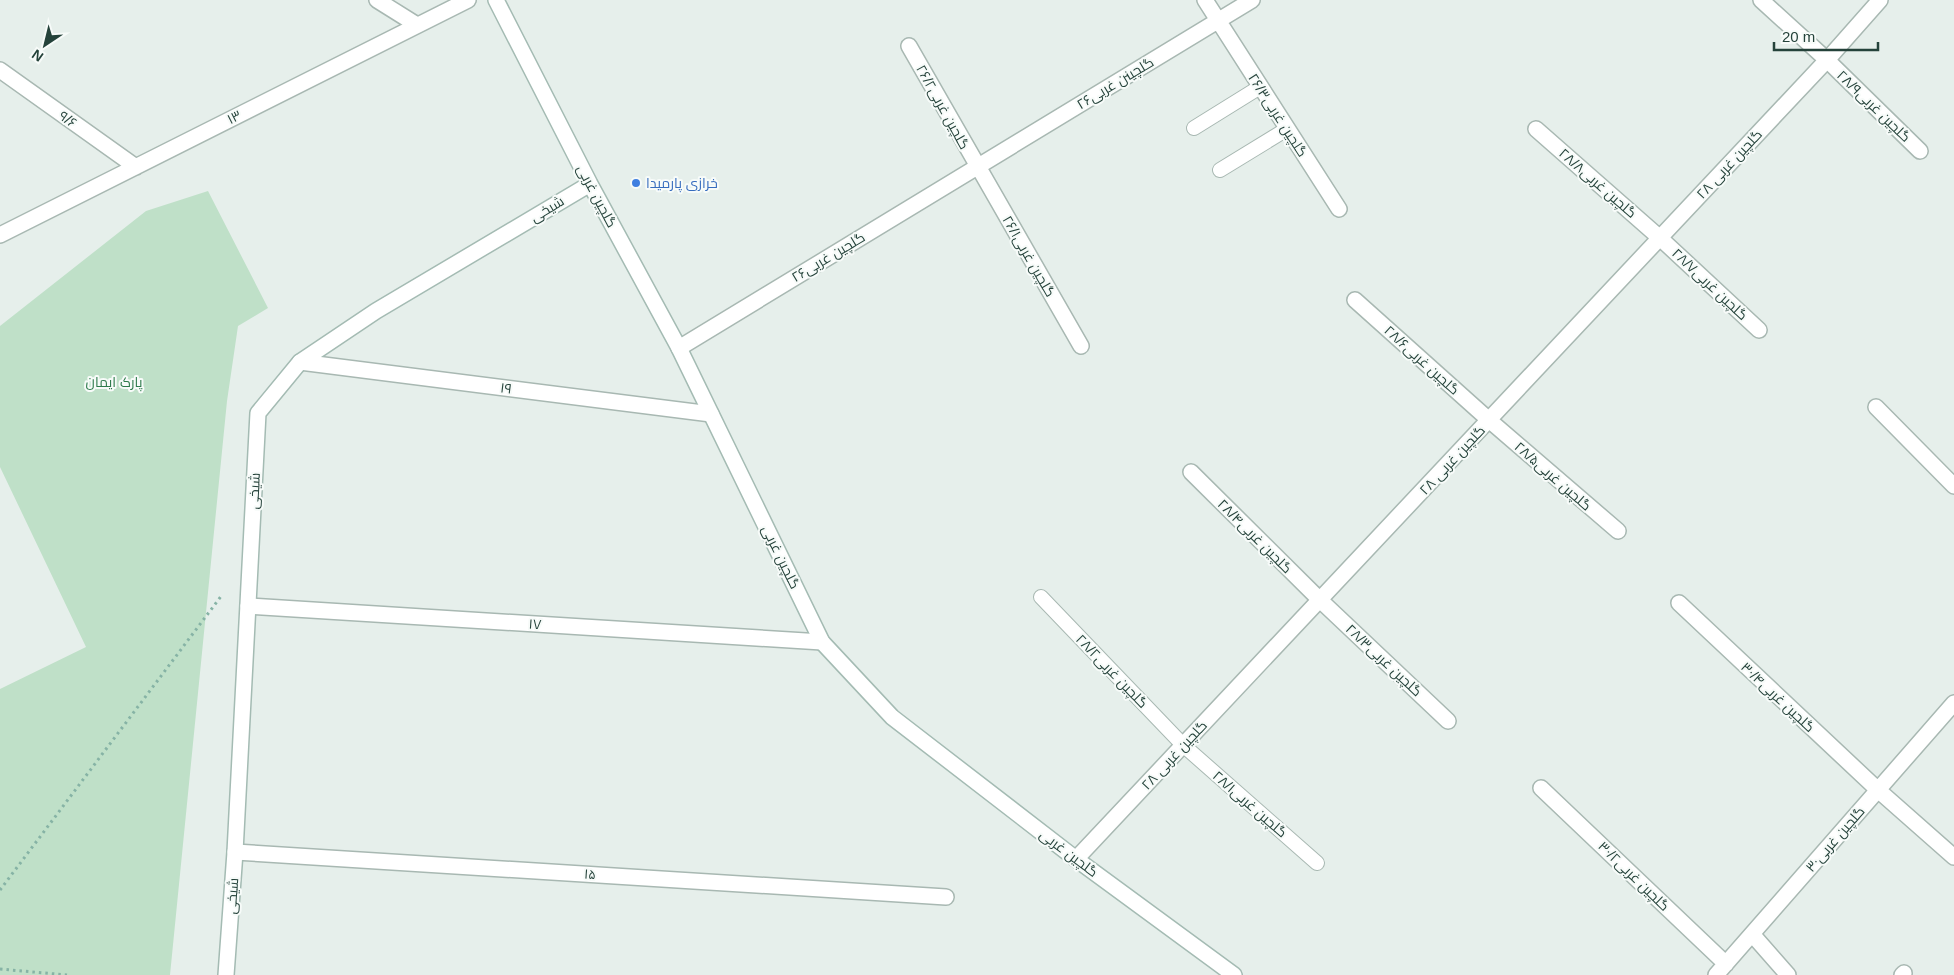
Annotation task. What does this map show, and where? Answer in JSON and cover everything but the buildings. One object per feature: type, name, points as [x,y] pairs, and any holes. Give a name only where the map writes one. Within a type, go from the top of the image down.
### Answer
[{"type":"street","points":[[377,0],[418,25]]},
{"type":"street","name":"۱۳","points":[[0,235],[468,0]]},
{"type":"street","name":"گلچین غربی","points":[[496,0],[590,184],[679,348],[822,642],[892,717],[1076,859],[1234,975]]},
{"type":"street","name":"گلچین غربی۲۶/۳","points":[[1205,0],[1338,209]]},
{"type":"street","name":"گلچینن غربی۲۶","points":[[977,167],[1252,0]]},
{"type":"street","name":"گلچین غربی۲۸/۹","points":[[1761,0],[1827,60],[1920,151]]},
{"type":"street","name":"گلچین غربی ۲۸","points":[[1076,859],[1827,60],[1880,0]]},
{"type":"street","name":"گلچین غربی۲۶/۲","points":[[909,46],[977,167]]},
{"type":"street","name":"۹/۶","points":[[0,70],[136,167]]},
{"type":"street","name":"گلچین غربی۲۸/۸","points":[[1536,129],[1660,238]]},
{"type":"street","name":"گلچین غربی۲۶/۱","points":[[977,167],[1081,346]]},
{"type":"street","name":"گلچین غربی۲۶","points":[[679,348],[977,167]]},
{"type":"street","name":"شیخی","points":[[226,975],[235,852],[258,413],[300,362],[376,311],[590,184]]},
{"type":"street","name":"گلچین غربی۲۸/۷","points":[[1660,238],[1759,330]]},
{"type":"street","name":"گلچین غربی۲۸/۶","points":[[1355,300],[1489,420]]},
{"type":"street","name":"۱۹","points":[[300,362],[712,414]]},
{"type":"street","points":[[1876,407],[1954,486]]},
{"type":"street","name":"گلچین غربی۲۸/۵","points":[[1489,420],[1618,531]]},
{"type":"street","name":"گلچین غربی۲۸/۴","points":[[1191,472],[1320,600]]},
{"type":"street","name":"گلچین غربی۲۸/۳","points":[[1320,600],[1448,721]]},
{"type":"street","name":"گلچین غربی۳۰/۴","points":[[1678,604],[1878,790],[1954,857]]},
{"type":"street","name":"۱۷","points":[[248,606],[822,642]]},
{"type":"street","name":"گلچین غربی۳۰","points":[[1721,969],[1954,703]]},
{"type":"street","name":"گلچین غربی۳۰/۲","points":[[1542,788],[1721,969]]},
{"type":"street","name":"۱۵","points":[[235,852],[946,896]]},
{"type":"street","points":[[1752,934],[1788,975]]},
{"type":"lane","points":[[1194,128],[1260,87]]},
{"type":"lane","points":[[1220,170],[1287,129]]},
{"type":"lane","name":"گلچین غربی۲۸/۲","points":[[1041,597],[1183,745]]},
{"type":"lane","name":"گلچین غربی۲۸/۱","points":[[1183,745],[1317,863]]},
{"type":"path","points":[[0,890],[250,558]]},
{"type":"path","points":[[0,969],[67,975]]},
{"type":"green space","name":"پارک ایمان","points":[[208,191],[268,308],[238,326],[227,401],[170,975],[0,975],[0,689],[86,647],[0,467],[0,326],[146,211]]},
{"type":"place","name":"خرازی پارمیدا","points":[[636,183]]}]
